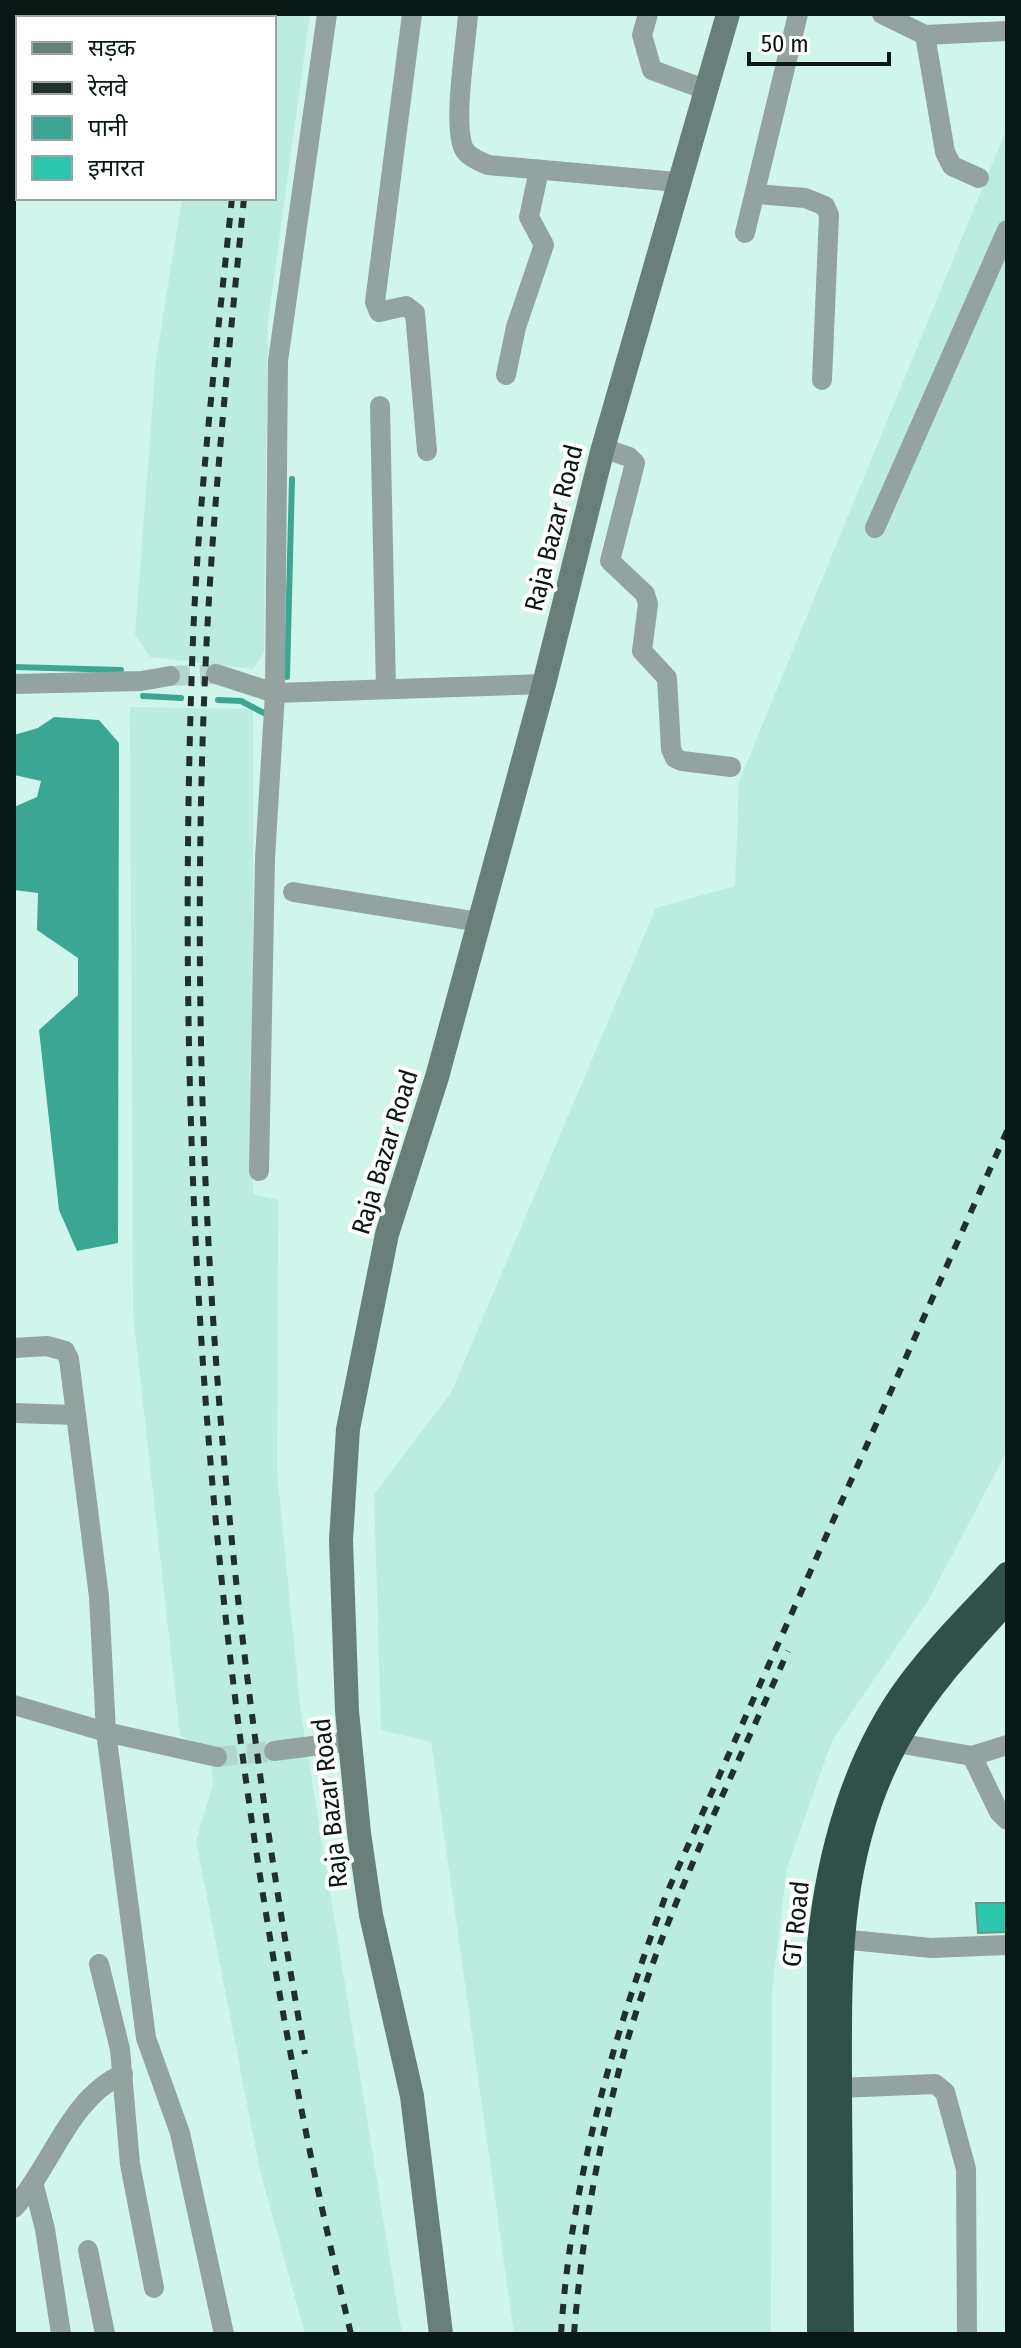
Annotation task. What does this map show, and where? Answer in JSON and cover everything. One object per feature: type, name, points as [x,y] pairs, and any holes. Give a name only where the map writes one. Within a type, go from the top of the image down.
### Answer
[{"type":"highway","name":"GT Road","points":[[819,2334],[829,2035],[840,1939],[857,1840],[888,1738],[908,1685],[1007,1574]]},
{"type":"highway","name":"GT Road","points":[[842,2334],[840,2088],[829,2035],[819,1944],[824,1892],[858,1778],[888,1738],[1007,1602]]},
{"type":"street","points":[[259,1171],[265,859],[275,693],[278,361],[327,14]]},
{"type":"street","points":[[412,14],[375,302],[379,312],[406,306],[415,313],[427,451]]},
{"type":"street","points":[[468,14],[461,98],[463,149],[472,158],[488,165],[677,182]]},
{"type":"street","points":[[648,14],[642,35],[652,70],[704,89]]},
{"type":"street","name":"Raja Bazar Road","points":[[441,2334],[412,2096],[371,1915],[351,1741],[341,1540],[348,1429],[387,1234],[437,1077],[544,684],[603,448],[677,182],[728,14]]},
{"type":"street","points":[[745,233],[757,194],[798,14]]},
{"type":"street","points":[[882,14],[925,35],[1007,31]]},
{"type":"street","points":[[925,35],[945,152],[952,166],[979,178]]},
{"type":"street","points":[[506,375],[516,327],[544,245],[529,217],[539,170]]},
{"type":"street","points":[[757,194],[805,198],[825,206],[829,215],[822,380]]},
{"type":"street","points":[[875,528],[1007,230]]},
{"type":"street","points":[[380,406],[386,689]]},
{"type":"street","points":[[603,448],[629,457],[635,463],[610,561],[645,594],[648,604],[642,651],[667,678],[671,749],[675,758],[682,761],[731,767]]},
{"type":"street","points":[[216,674],[275,693],[544,684]]},
{"type":"street","points":[[14,684],[141,681],[170,676]]},
{"type":"street","points":[[293,892],[479,922]]},
{"type":"street","points":[[14,1348],[47,1346],[65,1351],[99,1597],[106,1732],[146,2038],[180,2133],[224,2334]]},
{"type":"street","points":[[14,1413],[76,1415]]},
{"type":"street","points":[[14,1705],[106,1732],[217,1757]]},
{"type":"street","points":[[888,1738],[972,1756],[1007,1745]]},
{"type":"street","points":[[274,1751],[351,1741]]},
{"type":"street","points":[[972,1756],[999,1812],[1007,1820]]},
{"type":"street","points":[[840,1939],[931,1948],[1007,1945]]},
{"type":"street","points":[[99,1964],[118,2042],[130,2164],[154,2288]]},
{"type":"street","points":[[118,2042],[146,2038]]},
{"type":"street","points":[[14,2208],[34,2186],[81,2108],[108,2081],[123,2074]]},
{"type":"street","points":[[840,2088],[935,2084],[945,2092],[966,2169],[967,2334]]},
{"type":"street","points":[[34,2186],[45,2229],[61,2334]]},
{"type":"street","points":[[88,2250],[105,2334]]},
{"type":"shaded area","points":[[310,14],[268,322],[264,653],[253,669],[150,657],[135,635],[156,360],[182,200],[276,200],[276,16],[210,16]]},
{"type":"shaded area","points":[[1007,128],[1007,1451],[929,1599],[832,1741],[787,1868],[772,1990],[771,2334],[514,2334],[431,1742],[381,1730],[374,1494],[451,1393],[656,908],[735,886],[739,782]]},
{"type":"shaded area","points":[[130,707],[253,709],[253,1194],[278,1200],[277,1471],[301,1713],[402,2334],[305,2334],[260,2171],[196,1841],[213,1784],[210,1753],[180,1735],[133,1314]]},
{"type":"water","points":[[54,717],[99,720],[119,743],[118,1243],[77,1251],[59,1210],[39,1030],[78,995],[78,958],[37,930],[38,893],[14,890],[14,807],[37,797],[41,781],[14,775],[14,735],[38,728]]},
{"type":"building","points":[[976,1903],[1007,1903],[1007,1932],[978,1933]]},
{"type":"waterway","points":[[287,677],[292,479]]},
{"type":"waterway","points":[[14,667],[121,670]]},
{"type":"waterway","points":[[143,696],[181,698]]},
{"type":"waterway","points":[[218,700],[241,701],[264,713]]},
{"type":"tunnel","points":[[170,676],[216,674]]},
{"type":"tunnel","points":[[217,1757],[274,1751]]},
{"type":"railway","points":[[232,200],[204,474],[193,639],[188,853],[189,1066],[198,1279],[213,1492],[236,1704],[266,1915],[305,2125],[351,2334]]},
{"type":"railway","points":[[244,200],[209,598],[200,831],[200,1006],[216,1357],[231,1532],[251,1707],[305,2054]]},
{"type":"railway","points":[[561,2334],[574,2221],[597,2110],[629,2002],[666,1895],[1007,1131]]},
{"type":"railway","points":[[574,2334],[596,2173],[609,2110],[633,2023],[671,1915],[788,1651]]}]
